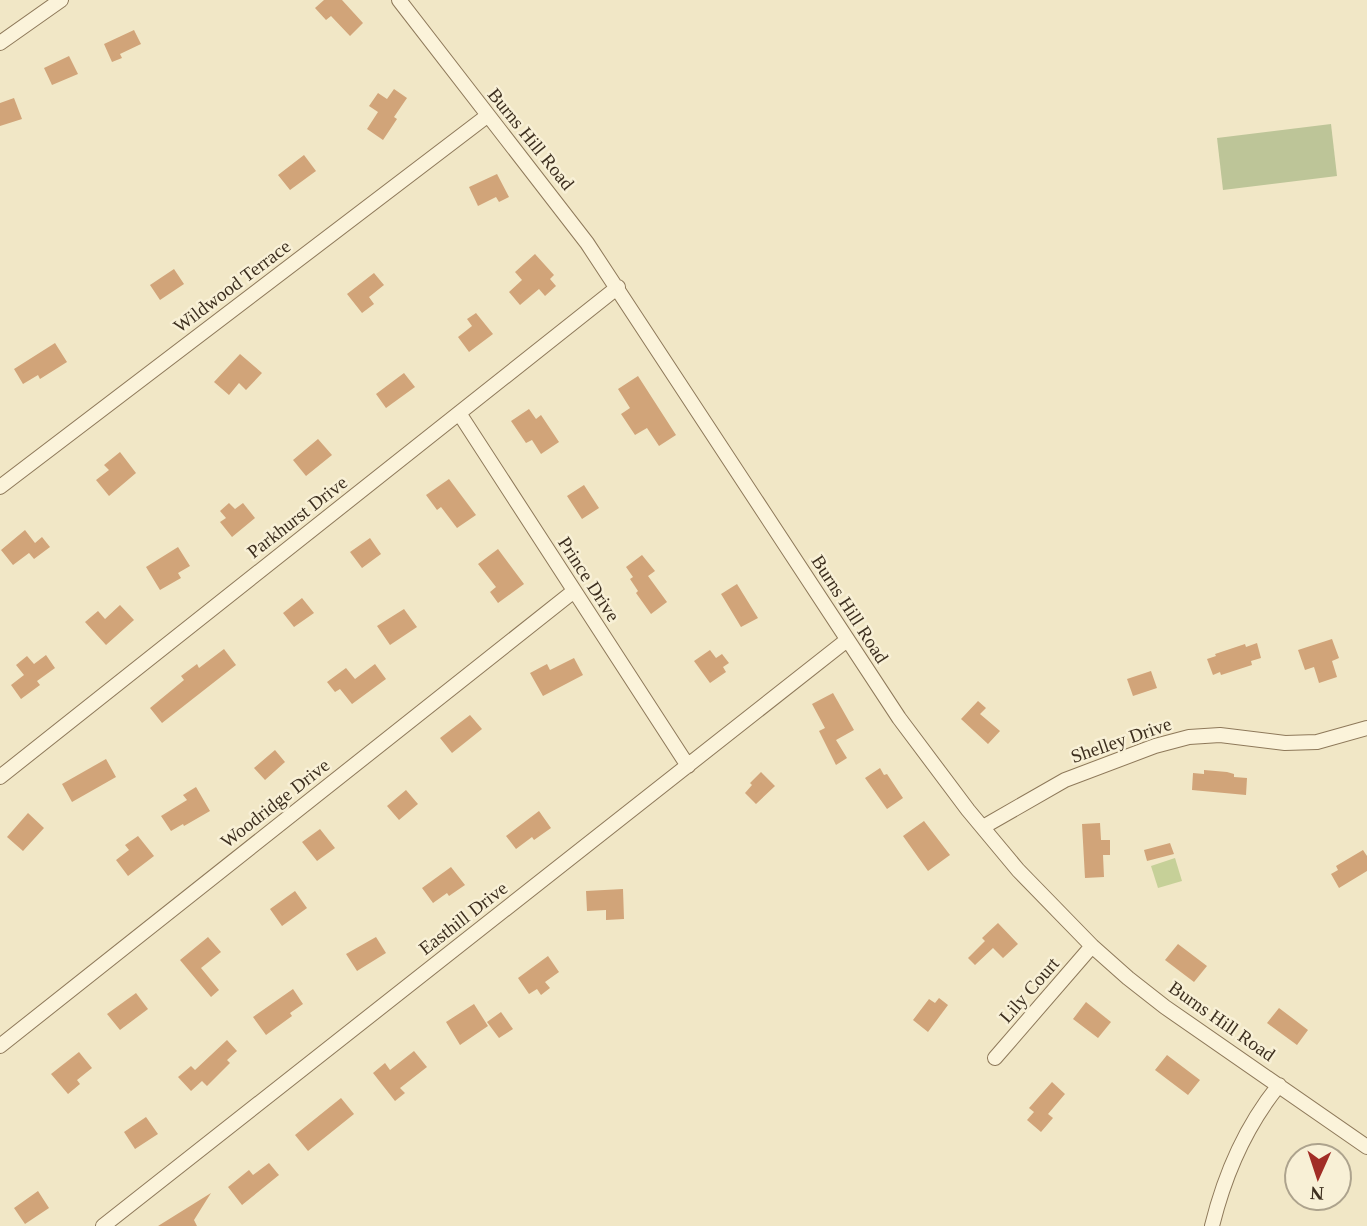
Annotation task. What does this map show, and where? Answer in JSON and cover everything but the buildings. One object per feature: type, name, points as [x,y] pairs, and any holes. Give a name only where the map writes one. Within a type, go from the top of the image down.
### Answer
[{"type":"street","points":[[0,43],[61,0]]},
{"type":"street","name":"Burns Hill Road","points":[[399,0],[548,191],[618,287],[917,744],[1017,870],[1092,946],[1165,1007],[1367,1147]]},
{"type":"street","name":"Wildwood Terrace","points":[[0,487],[487,116]]},
{"type":"street","name":"Parkhurst Drive","points":[[0,778],[618,287]]},
{"type":"street","name":"Prince Drive","points":[[459,413],[688,766]]},
{"type":"street","name":"Woodridge Drive","points":[[0,1046],[574,591]]},
{"type":"street","name":"Easthill Drive","points":[[103,1226],[847,640]]},
{"type":"street","name":"Shelley Drive","points":[[983,827],[1065,780],[1155,746],[1189,737],[1220,735],[1285,743],[1317,742],[1367,728]]},
{"type":"street","name":"Lily Court","points":[[995,1058],[1092,946]]},
{"type":"street","points":[[1212,1226],[1229,1167],[1242,1139],[1258,1111],[1279,1085]]},
{"type":"green space","points":[[1331,124],[1337,176],[1223,190],[1217,138]]},
{"type":"green space","points":[[1175,858],[1182,881],[1158,888],[1151,866]]}]
